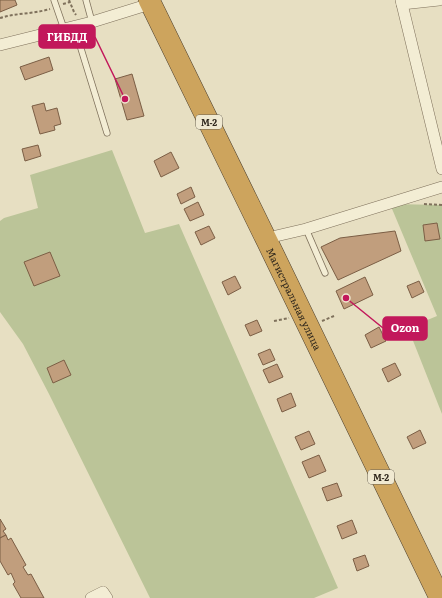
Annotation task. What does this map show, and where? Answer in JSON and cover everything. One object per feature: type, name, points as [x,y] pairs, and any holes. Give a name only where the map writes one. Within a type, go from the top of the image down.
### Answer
[{"type":"highway","name":"Магистральная улица","points":[[153,1],[276,236],[442,580]]},
{"type":"highway","name":"Магистральная улица","points":[[153,1],[440,598]]},
{"type":"street","points":[[440,0],[401,2],[442,169]]},
{"type":"street","points":[[0,45],[92,22],[153,1]]},
{"type":"street","points":[[276,236],[306,229],[442,187]]},
{"type":"street","points":[[91,598],[105,595]]},
{"type":"lane","points":[[54,0],[69,28],[107,133]]},
{"type":"lane","points":[[86,0],[92,22]]},
{"type":"lane","points":[[306,229],[326,273]]},
{"type":"path","points":[[0,18],[41,11],[70,2]]},
{"type":"green space","points":[[112,150],[145,233],[179,224],[338,588],[314,598],[150,598],[23,344],[0,312],[0,221],[4,218],[38,208],[30,175]]},
{"type":"green space","points":[[390,204],[442,205],[442,414],[408,328],[437,316]]},
{"type":"building","points":[[0,0],[15,0],[17,5],[0,12]]},
{"type":"building","points":[[49,57],[53,70],[25,80],[20,67]]},
{"type":"building","points":[[132,74],[144,116],[127,120],[115,79]]},
{"type":"building","points":[[44,103],[46,111],[57,108],[61,124],[54,126],[55,130],[40,134],[32,106]]},
{"type":"building","points":[[38,145],[41,156],[25,161],[22,149]]},
{"type":"building","points":[[171,152],[179,168],[161,177],[154,161]]},
{"type":"building","points":[[191,187],[195,197],[181,204],[177,194]]},
{"type":"building","points":[[198,202],[204,215],[190,221],[184,209]]},
{"type":"building","points":[[437,223],[440,239],[425,241],[423,225]]},
{"type":"building","points":[[209,226],[215,238],[201,245],[195,232]]},
{"type":"building","points":[[395,231],[401,251],[338,280],[321,247],[340,238]]},
{"type":"building","points":[[50,252],[60,276],[34,286],[24,262]]},
{"type":"building","points":[[235,276],[241,288],[228,295],[222,282]]},
{"type":"building","points":[[365,277],[373,295],[344,309],[336,291]]},
{"type":"building","points":[[419,281],[424,292],[412,298],[407,286]]},
{"type":"building","points":[[257,320],[262,331],[250,336],[245,325]]},
{"type":"building","points":[[379,327],[386,341],[371,348],[365,335]]},
{"type":"building","points":[[270,349],[275,360],[263,365],[258,354]]},
{"type":"building","points":[[64,360],[71,375],[53,383],[47,368]]},
{"type":"building","points":[[395,363],[401,375],[388,382],[382,369]]},
{"type":"building","points":[[277,364],[283,377],[269,383],[263,370]]},
{"type":"building","points":[[291,393],[296,406],[282,412],[277,399]]},
{"type":"building","points":[[420,430],[426,443],[413,449],[407,437]]},
{"type":"building","points":[[309,431],[315,444],[301,450],[295,437]]},
{"type":"building","points":[[319,455],[326,471],[309,478],[302,462]]},
{"type":"building","points":[[337,483],[342,496],[327,501],[322,488]]},
{"type":"building","points":[[0,519],[6,529],[3,531],[6,535],[0,538]]},
{"type":"building","points":[[352,520],[357,533],[342,539],[337,526]]},
{"type":"building","points":[[6,535],[8,540],[11,538],[26,565],[23,567],[28,575],[31,574],[44,598],[21,598],[13,584],[15,582],[11,573],[8,575],[0,561],[0,538]]},
{"type":"building","points":[[365,555],[369,566],[357,571],[353,559]]},
{"type":"place","name":"ГИБДД","points":[[125,99]]},
{"type":"place","name":"Ozon","points":[[346,298]]}]
